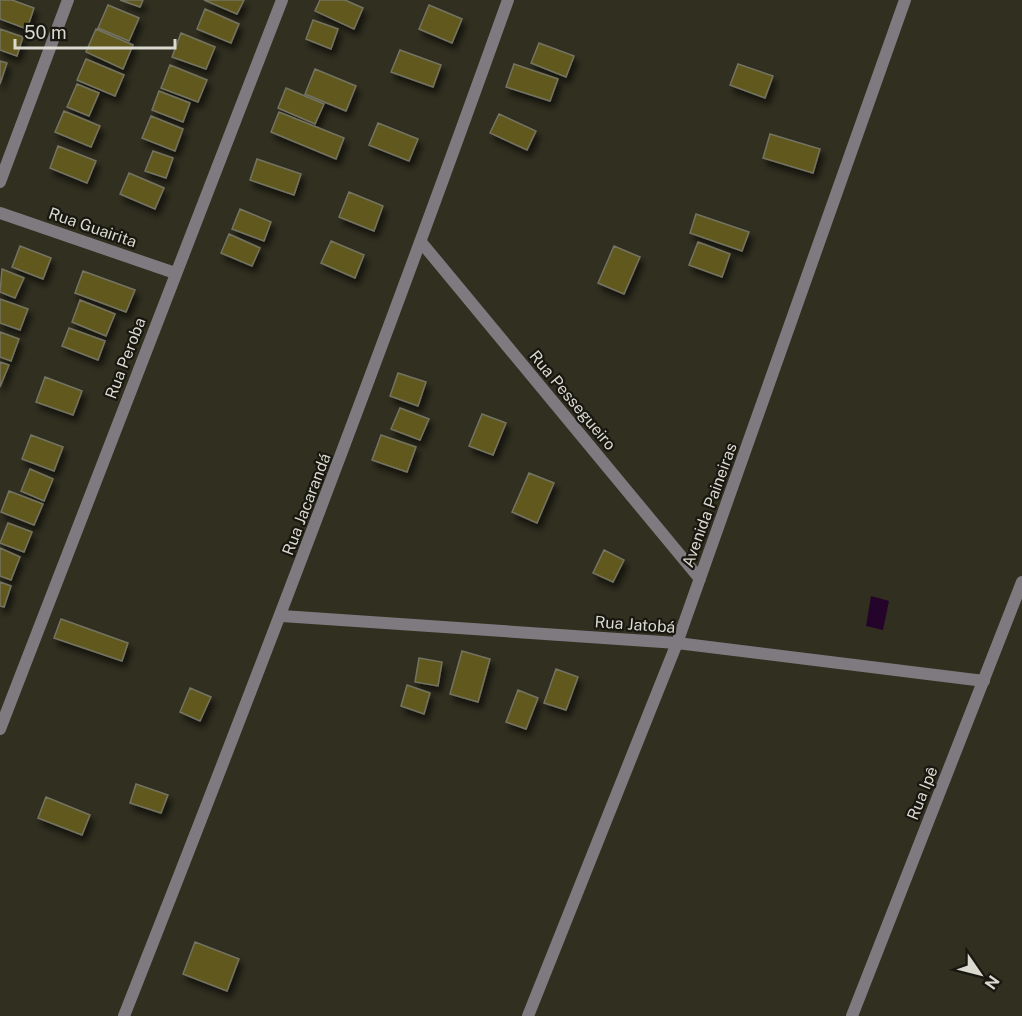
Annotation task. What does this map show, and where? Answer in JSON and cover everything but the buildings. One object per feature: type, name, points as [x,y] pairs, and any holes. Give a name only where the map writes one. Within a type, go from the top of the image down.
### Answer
[{"type":"street","points":[[0,182],[68,0]]},
{"type":"street","name":"Rua Peroba","points":[[0,729],[282,0]]},
{"type":"street","name":"Rua Jacarandá","points":[[124,1016],[282,616],[422,242],[508,0]]},
{"type":"street","name":"Avenida Paineiras","points":[[528,1016],[677,643],[905,0]]},
{"type":"street","name":"Rua Guairita","points":[[0,213],[175,273]]},
{"type":"street","name":"Rua Pessegueiro","points":[[422,242],[700,579]]},
{"type":"street","name":"Rua Ipê","points":[[852,1016],[1022,582]]},
{"type":"street","name":"Rua Jatobá","points":[[282,616],[677,643],[984,681]]},
{"type":"shaded area","points":[[871,596],[889,601],[883,630],[866,626]]}]
